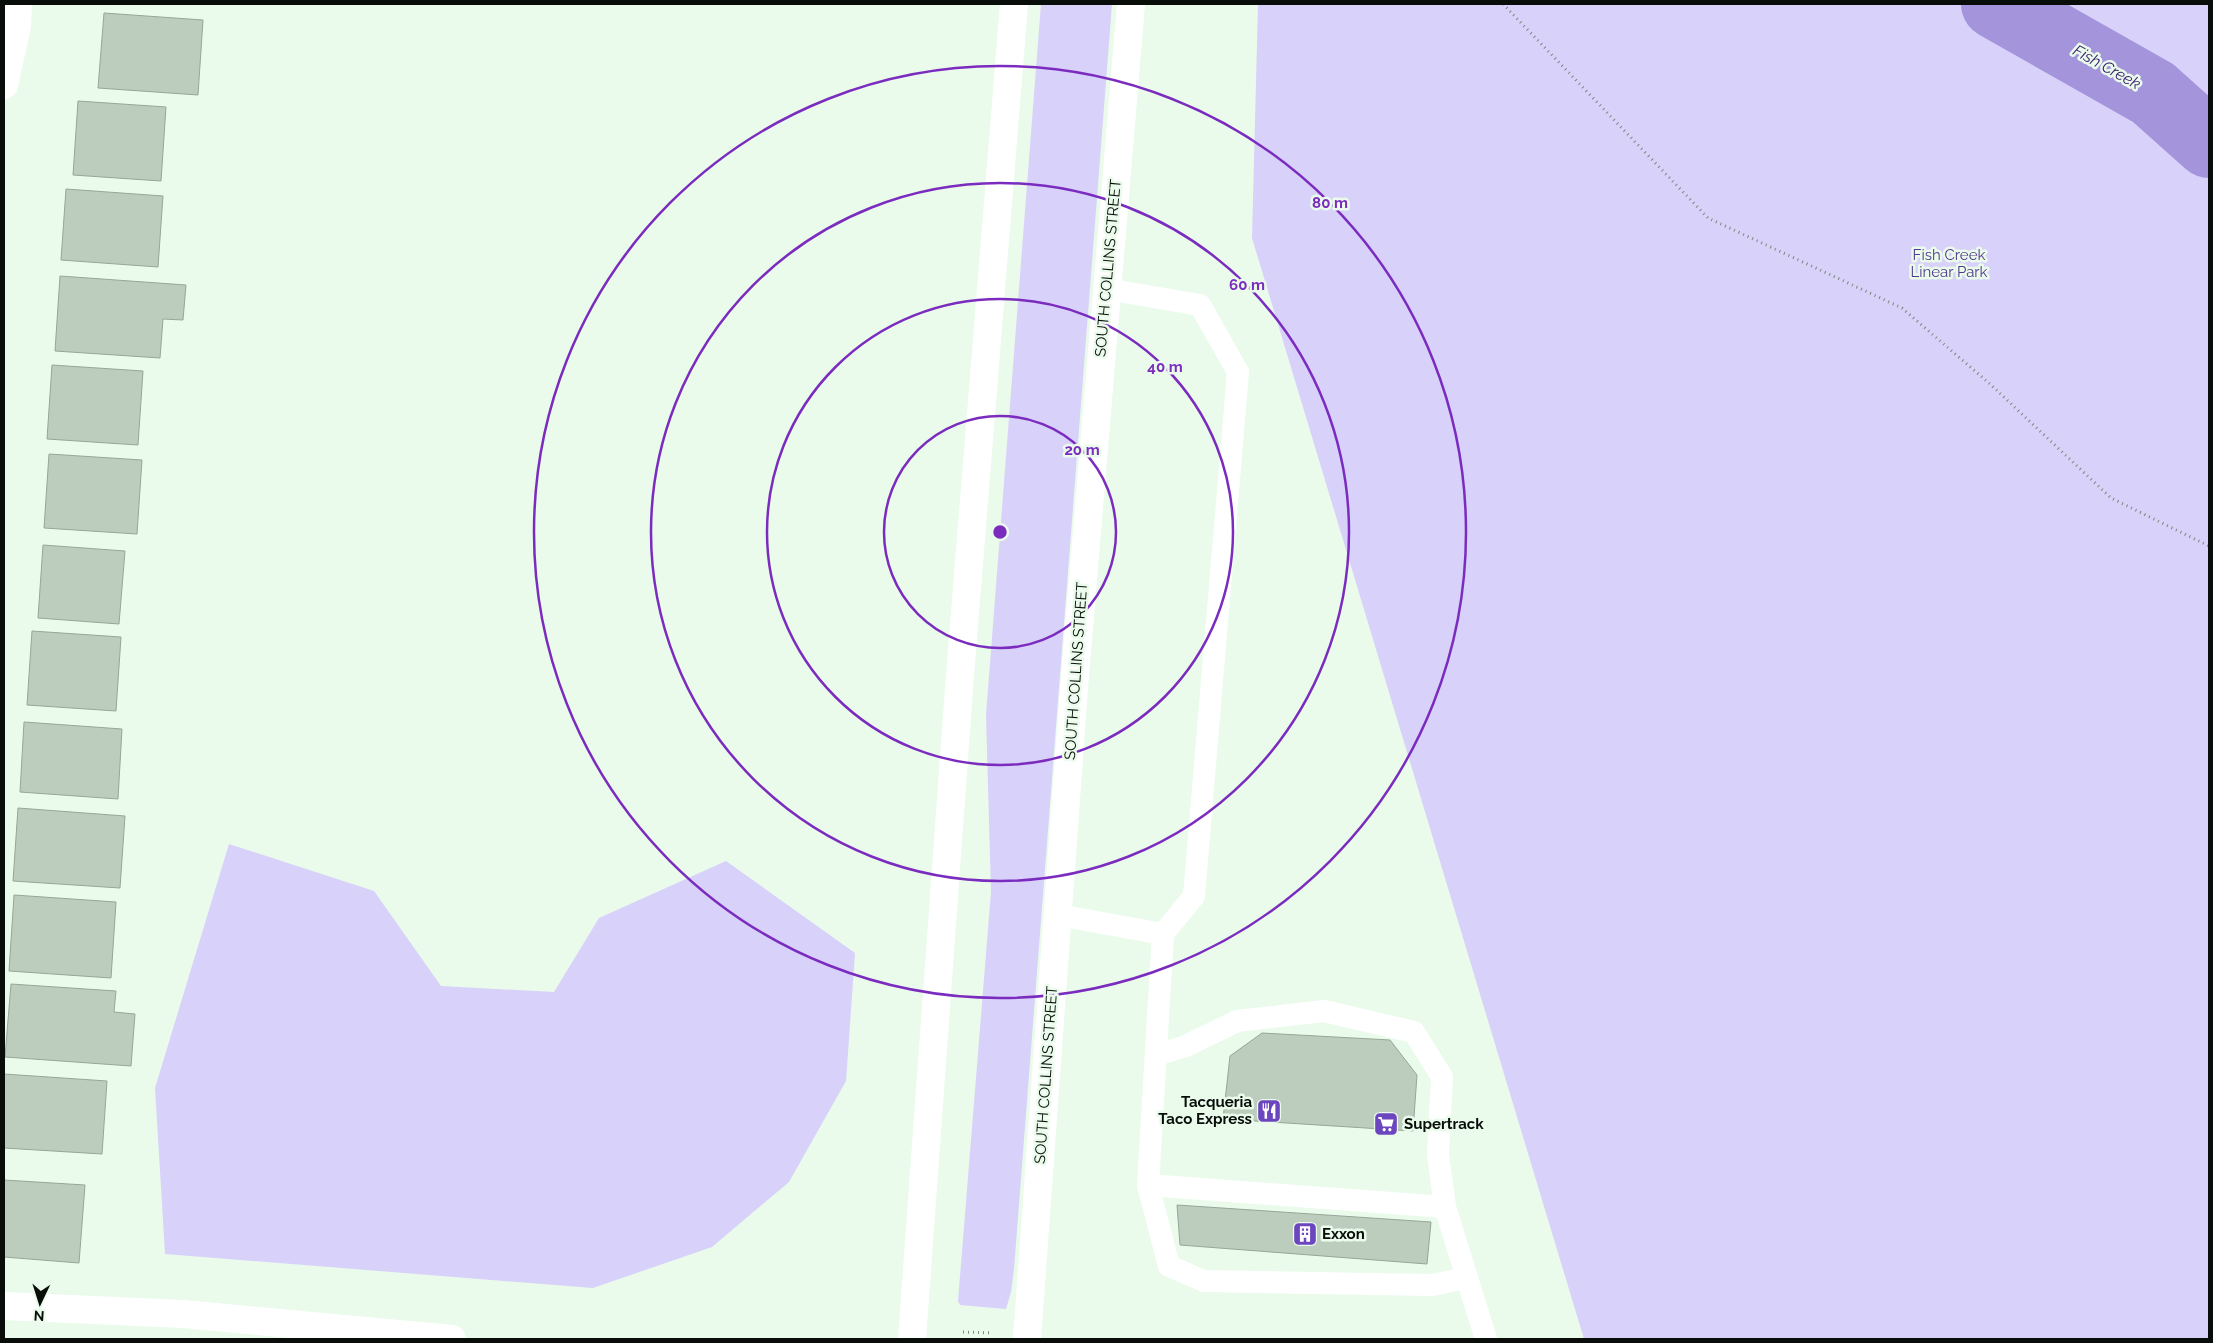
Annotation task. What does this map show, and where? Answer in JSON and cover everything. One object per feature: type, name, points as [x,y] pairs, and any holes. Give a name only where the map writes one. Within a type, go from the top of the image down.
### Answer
[{"type":"main road","points":[[4,85],[17,26],[18,4]]},
{"type":"main road","points":[[912,1339],[960,675],[1014,4]]},
{"type":"main road","name":"SOUTH COLLINS STREET","points":[[1027,1339],[1106,289],[1131,4]]},
{"type":"main road","points":[[4,1306],[183,1314],[452,1339]]},
{"type":"lane","points":[[1106,289],[1200,305],[1238,372],[1194,896],[1164,934],[1148,1185],[1169,1266],[1204,1281],[1432,1285],[1467,1278]]},
{"type":"lane","points":[[1058,915],[1164,934]]},
{"type":"lane","points":[[1156,1055],[1186,1046],[1237,1021],[1324,1011],[1414,1032],[1442,1077],[1438,1154],[1445,1207],[1486,1339]]},
{"type":"lane","points":[[1148,1185],[1445,1207]]},
{"type":"path","points":[[1503,4],[1708,218],[1902,308],[1990,384],[2111,498],[2209,546]]},
{"type":"path","points":[[963,1332],[995,1333]]},
{"type":"green space","points":[[1041,4],[1112,4],[1014,1269],[1011,1292],[1006,1309],[960,1305],[958,1301],[991,892],[986,715]]},
{"type":"green space","name":"Fish Creek Linear Park","points":[[1258,4],[2209,4],[2209,1339],[1584,1339],[1252,238]]},
{"type":"green space","points":[[229,844],[374,891],[441,986],[554,992],[599,918],[726,861],[855,953],[846,1081],[789,1182],[712,1247],[593,1288],[165,1254],[155,1088]]},
{"type":"building","points":[[104,13],[203,20],[198,95],[98,88]]},
{"type":"building","points":[[78,101],[166,107],[161,181],[73,175]]},
{"type":"building","points":[[66,189],[163,196],[158,267],[61,260]]},
{"type":"building","points":[[60,276],[186,285],[183,320],[163,319],[160,358],[55,351]]},
{"type":"building","points":[[52,365],[143,371],[138,445],[47,439]]},
{"type":"building","points":[[49,454],[142,460],[137,534],[44,528]]},
{"type":"building","points":[[43,545],[125,551],[119,624],[38,618]]},
{"type":"building","points":[[32,631],[121,637],[116,711],[27,705]]},
{"type":"building","points":[[24,722],[122,729],[118,799],[20,792]]},
{"type":"building","points":[[18,808],[125,816],[120,888],[13,881]]},
{"type":"building","points":[[14,895],[116,902],[111,978],[9,971]]},
{"type":"building","points":[[11,984],[116,991],[114,1012],[135,1014],[131,1066],[5,1057]]},
{"type":"building","points":[[1262,1033],[1390,1040],[1417,1075],[1413,1131],[1223,1119],[1230,1056]]},
{"type":"building","points":[[4,1074],[107,1081],[102,1154],[4,1148]]},
{"type":"building","points":[[4,1180],[85,1185],[79,1263],[4,1257]]},
{"type":"building","name":"Exxon","points":[[1177,1205],[1431,1222],[1427,1264],[1180,1245]]},
{"type":"waterway","name":"Fish Creek","points":[[1996,4],[2153,93],[2209,143]]},
{"type":"place","name":"Tacqueria Taco Express","points":[[1269,1111]]},
{"type":"place","name":"Supertrack","points":[[1386,1124]]},
{"type":"place","name":"Exxon","points":[[1305,1234]]}]
